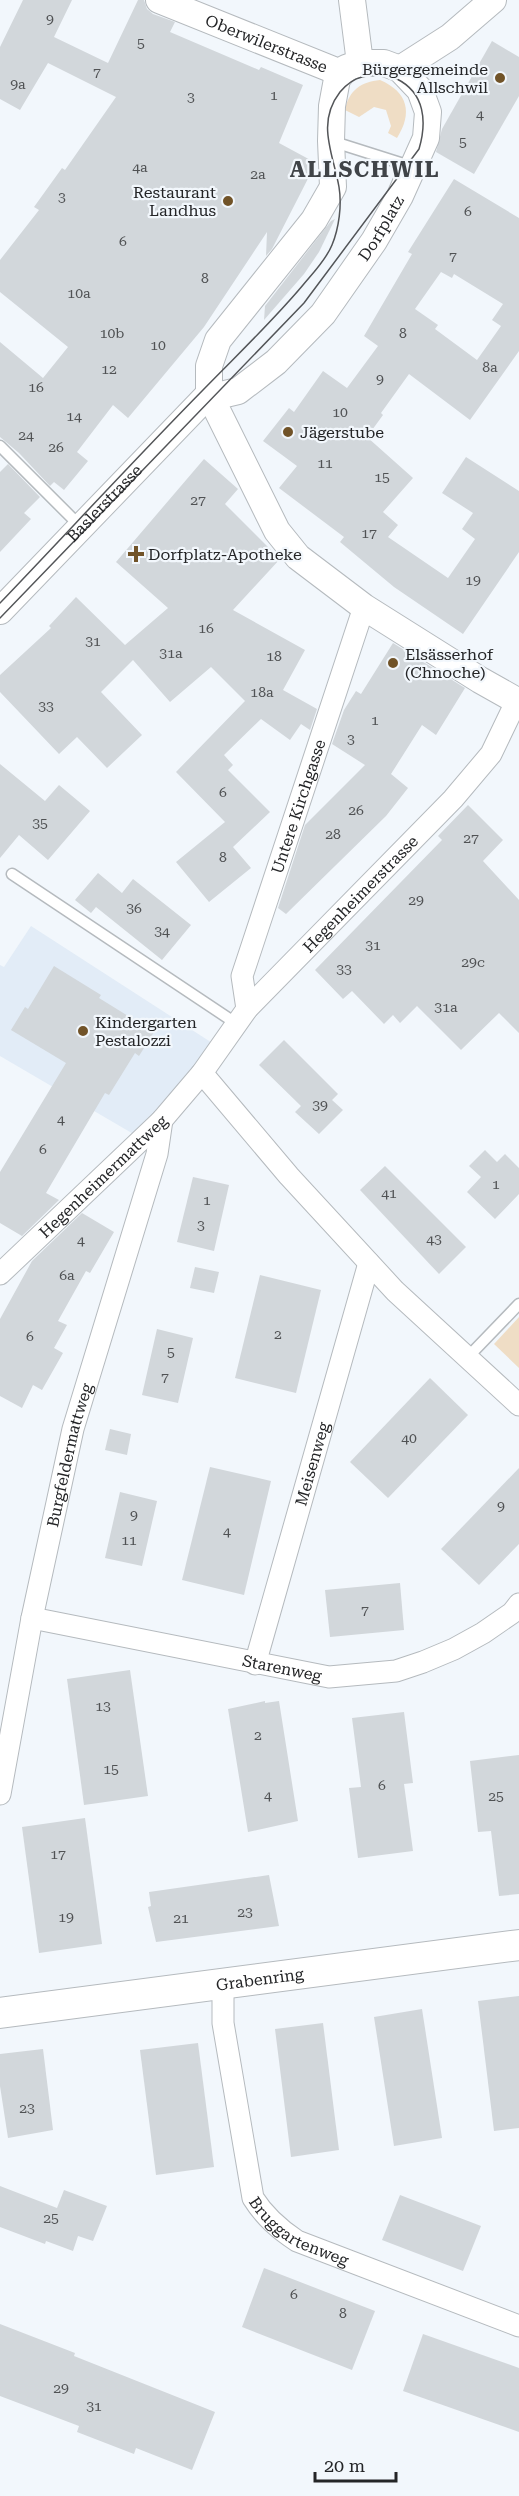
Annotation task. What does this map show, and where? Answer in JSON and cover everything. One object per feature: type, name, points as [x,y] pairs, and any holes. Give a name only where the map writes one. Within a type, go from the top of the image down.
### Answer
[{"type":"main road","name":"Grabenring","points":[[0,2013],[519,1945]]},
{"type":"street","name":"Oberwilerstrasse","points":[[159,0],[351,68]]},
{"type":"street","points":[[208,394],[209,366],[218,340],[314,220],[333,187],[331,141],[334,91],[351,68],[352,0]]},
{"type":"street","points":[[351,68],[384,63],[400,69],[450,37],[493,0]]},
{"type":"street","name":"Dorfplatz","points":[[208,394],[221,395],[238,391],[276,362],[323,314],[374,241],[400,196],[426,138],[428,112],[420,90],[400,69]]},
{"type":"street","name":"Baslerstrasse","points":[[4,600],[80,526],[208,394]]},
{"type":"street","name":"Hegenheimerstrasse","points":[[202,1073],[242,1016],[453,799],[491,754],[518,702],[364,607],[298,557],[277,531],[208,394]]},
{"type":"street","name":"Untere Kirchgasse","points":[[242,1016],[242,976],[364,607]]},
{"type":"street","points":[[202,1073],[289,1176],[395,1291],[519,1406]]},
{"type":"street","name":"Hegenheimermattweg","points":[[0,1274],[162,1120],[202,1073]]},
{"type":"street","name":"Burgfeldermattweg","points":[[0,1794],[32,1618],[73,1429],[157,1154],[162,1120]]},
{"type":"street","name":"Meisenweg","points":[[255,1664],[369,1263]]},
{"type":"street","name":"Starenweg","points":[[32,1618],[329,1677],[396,1671],[454,1649],[483,1633],[512,1612],[519,1604]]},
{"type":"street","name":"Bruggartenweg","points":[[223,1983],[223,2023],[253,2198],[262,2212],[278,2228],[297,2241],[519,2326]]},
{"type":"lane","points":[[331,141],[413,167]]},
{"type":"lane","points":[[0,446],[80,526]]},
{"type":"lane","points":[[12,874],[242,1016]]},
{"type":"lane","points":[[467,1358],[519,1304]]},
{"type":"shaded area","points":[[380,80],[397,91],[405,104],[405,120],[397,138],[388,133],[391,126],[386,110],[374,107],[359,117],[345,110],[349,97],[357,88]]},
{"type":"shaded area","points":[[31,926],[220,1048],[142,1139],[0,1056],[0,965],[4,967]]},
{"type":"shaded area","points":[[519,1317],[519,1368],[494,1344]]},
{"type":"building","points":[[23,0],[72,0],[54,37],[108,63],[138,0],[144,0],[147,9],[153,14],[175,22],[170,32],[259,70],[261,67],[303,85],[279,143],[316,163],[272,249],[266,256],[267,232],[204,327],[128,418],[113,405],[77,452],[88,461],[64,490],[54,482],[50,486],[19,453],[0,437],[0,342],[43,378],[68,347],[0,292],[0,260],[39,210],[34,207],[62,168],[65,170],[116,97],[48,63],[20,110],[0,99],[0,47]]},
{"type":"building","points":[[492,41],[519,57],[519,96],[474,174],[436,152],[442,129]]},
{"type":"building","points":[[454,179],[519,218],[519,351],[470,420],[409,374],[367,437],[413,478],[383,512],[398,525],[388,537],[448,578],[475,539],[462,529],[473,513],[442,493],[466,457],[519,491],[519,552],[463,634],[394,587],[340,542],[344,537],[279,488],[297,466],[263,441],[289,408],[294,412],[323,371],[347,388],[378,346],[364,336],[412,254],[408,252]],"holes":[[[441,272],[452,278],[454,274],[503,304],[492,320],[501,326],[477,360],[435,329],[438,325],[415,309]]]},
{"type":"building","points":[[335,219],[319,252],[304,274],[264,320],[265,306],[331,221]]},
{"type":"building","points":[[204,459],[238,489],[225,504],[280,559],[233,610],[305,650],[283,690],[317,709],[310,730],[301,724],[290,740],[261,719],[224,755],[233,765],[228,770],[270,812],[233,847],[251,868],[209,902],[176,862],[225,822],[176,772],[245,701],[211,667],[170,702],[133,660],[101,692],[142,735],[107,768],[77,737],[59,754],[0,692],[0,675],[51,628],[49,626],[76,597],[125,645],[168,608],[116,562]]},
{"type":"building","points":[[8,464],[40,497],[24,513],[31,519],[0,552],[0,472]]},
{"type":"building","points":[[393,643],[465,688],[436,735],[422,725],[391,774],[408,788],[386,816],[286,914],[278,908],[305,825],[365,765],[332,744],[344,710],[356,691],[361,694]]},
{"type":"building","points":[[0,764],[45,801],[59,785],[90,811],[48,860],[19,835],[0,858]]},
{"type":"building","points":[[468,805],[503,840],[483,861],[519,900],[519,1033],[499,1013],[461,1050],[417,1006],[400,1023],[393,1015],[384,1024],[352,991],[343,999],[315,970],[442,840],[438,836]]},
{"type":"building","points":[[98,873],[122,893],[133,879],[191,925],[162,960],[96,907],[91,913],[75,900]]},
{"type":"building","points":[[54,966],[101,995],[99,998],[154,1032],[139,1056],[135,1053],[109,1095],[105,1093],[46,1193],[59,1200],[22,1236],[0,1223],[0,1172],[66,1063],[11,1030],[25,1007],[28,1009]]},
{"type":"building","points":[[284,1040],[338,1094],[332,1100],[343,1110],[319,1134],[295,1112],[301,1106],[259,1065]]},
{"type":"building","points":[[485,1150],[497,1162],[505,1154],[519,1168],[519,1194],[495,1219],[467,1192],[481,1177],[469,1166]]},
{"type":"building","points":[[385,1166],[466,1247],[439,1274],[360,1190]]},
{"type":"building","points":[[193,1177],[229,1185],[214,1251],[177,1242]]},
{"type":"building","points":[[82,1213],[114,1232],[90,1273],[86,1271],[58,1321],[67,1325],[54,1348],[63,1353],[42,1390],[33,1385],[22,1408],[0,1396],[0,1319],[32,1261]]},
{"type":"building","points":[[195,1267],[219,1272],[214,1293],[190,1288]]},
{"type":"building","points":[[260,1275],[321,1290],[296,1393],[235,1378]]},
{"type":"building","points":[[157,1329],[193,1338],[178,1403],[142,1395]]},
{"type":"building","points":[[430,1378],[468,1415],[388,1498],[350,1462]]},
{"type":"building","points":[[110,1429],[131,1434],[127,1455],[105,1450]]},
{"type":"building","points":[[210,1467],[271,1481],[244,1595],[182,1580]]},
{"type":"building","points":[[519,1468],[519,1544],[479,1585],[441,1549]]},
{"type":"building","points":[[120,1492],[157,1501],[142,1566],[105,1558]]},
{"type":"building","points":[[400,1583],[404,1630],[330,1637],[325,1590]]},
{"type":"building","points":[[130,1670],[148,1796],[84,1805],[67,1679]]},
{"type":"building","points":[[265,1701],[265,1703],[279,1701],[298,1821],[248,1832],[228,1709]]},
{"type":"building","points":[[404,1712],[413,1783],[404,1784],[413,1851],[358,1858],[349,1788],[361,1787],[352,1718]]},
{"type":"building","points":[[519,1755],[519,1894],[499,1896],[491,1831],[478,1832],[470,1761]]},
{"type":"building","points":[[85,1818],[102,1944],[39,1953],[22,1827]]},
{"type":"building","points":[[269,1875],[279,1926],[156,1942],[148,1907],[151,1906],[149,1892]]},
{"type":"building","points":[[519,1996],[519,2128],[494,2131],[478,2001]]},
{"type":"building","points":[[422,2009],[442,2138],[394,2146],[374,2017]]},
{"type":"building","points":[[323,2023],[339,2150],[291,2157],[275,2029]]},
{"type":"building","points":[[198,2043],[214,2167],[156,2175],[140,2050]]},
{"type":"building","points":[[43,2049],[53,2130],[8,2138],[0,2086],[0,2054]]},
{"type":"building","points":[[0,2186],[57,2208],[64,2190],[107,2206],[93,2241],[78,2236],[73,2251],[46,2241],[45,2244],[0,2227]]},
{"type":"building","points":[[400,2195],[481,2226],[463,2271],[382,2240]]},
{"type":"building","points":[[264,2268],[375,2311],[352,2370],[242,2327]]},
{"type":"building","points":[[0,2324],[215,2412],[192,2470],[136,2448],[134,2454],[77,2432],[79,2426],[0,2396]]},
{"type":"building","points":[[423,2334],[519,2368],[519,2432],[403,2391]]},
{"type":"tram line","points":[[0,603],[279,312],[326,256],[332,245],[340,209],[339,187],[328,138],[329,115],[340,92],[356,79],[375,75],[393,77],[406,85],[413,92],[422,109],[423,129],[419,149],[304,303],[0,618]]},
{"type":"place","name":"Bürgergemeinde Allschwil","points":[[500,78]]},
{"type":"place","name":"Restaurant Landhus","points":[[228,201]]},
{"type":"place","name":"Jägerstube","points":[[288,432]]},
{"type":"place","name":"Dorfplatz-Apotheke","points":[[136,554]]},
{"type":"place","name":"Elsässerhof (Chnoche)","points":[[393,663]]},
{"type":"place","name":"Kindergarten Pestalozzi","points":[[83,1031]]},
{"type":"district","name":"ALLSCHWIL","points":[[365,169]]}]
